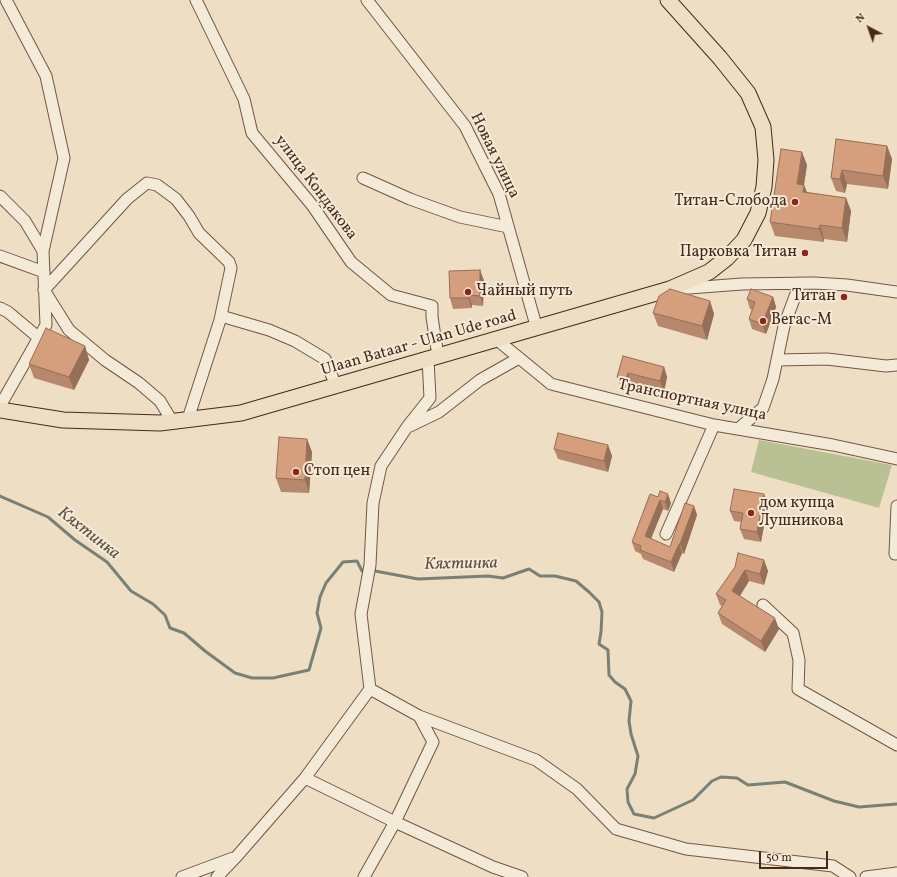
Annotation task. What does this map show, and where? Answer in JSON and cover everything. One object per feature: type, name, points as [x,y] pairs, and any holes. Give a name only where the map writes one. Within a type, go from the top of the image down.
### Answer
[{"type":"main road","name":"Ulaan Bataar - Ulan Ude road","points":[[0,410],[63,420],[160,423],[241,413],[496,339],[537,329],[670,289],[709,272],[727,258],[744,240],[758,213],[764,187],[766,160],[763,128],[748,93],[720,58],[669,0]]},
{"type":"street","points":[[0,406],[46,325],[43,251],[64,158],[46,76],[6,0]]},
{"type":"street","name":"улица Кондакова","points":[[196,0],[244,99],[252,133],[312,205],[351,262],[391,295],[432,306],[433,358]]},
{"type":"street","name":"Новая улица","points":[[367,0],[465,126],[499,194],[537,329]]},
{"type":"street","points":[[363,178],[410,199],[460,217],[508,228]]},
{"type":"street","points":[[44,290],[128,199],[147,183],[157,185],[176,199],[189,216],[199,233],[229,262],[231,268],[221,316],[188,419]]},
{"type":"street","points":[[0,196],[25,221],[43,251]]},
{"type":"street","points":[[0,256],[44,272]]},
{"type":"street","points":[[738,429],[763,408],[773,379],[784,326],[800,283]]},
{"type":"street","points":[[670,289],[742,284],[800,283],[847,285],[897,292]]},
{"type":"street","points":[[44,290],[69,330],[105,360],[139,383],[160,401],[172,421]]},
{"type":"street","points":[[0,308],[8,312],[39,338]]},
{"type":"street","points":[[221,316],[269,330],[295,341],[325,359],[336,386]]},
{"type":"street","name":"Транспортная улица","points":[[496,339],[550,384],[714,425],[833,445],[897,459]]},
{"type":"street","points":[[217,877],[305,778],[370,688],[361,614],[370,565],[372,503],[381,466],[407,427],[430,398],[433,358]]},
{"type":"street","points":[[407,427],[439,412],[480,380],[519,358]]},
{"type":"street","points":[[777,360],[827,359],[886,366],[897,365]]},
{"type":"street","points":[[666,534],[714,425]]},
{"type":"street","points":[[895,554],[897,506]]},
{"type":"street","points":[[763,605],[793,633],[799,660],[798,689],[897,745]]},
{"type":"street","points":[[370,688],[419,716],[536,760],[577,789],[616,829],[686,849],[832,866],[850,877]]},
{"type":"street","points":[[364,877],[395,822],[432,742],[419,716]]},
{"type":"street","points":[[305,778],[395,822],[493,867],[522,877]]},
{"type":"street","points":[[182,877],[237,856]]},
{"type":"street","points":[[866,877],[897,873]]},
{"type":"green space","points":[[759,440],[892,465],[879,508],[751,472]]},
{"type":"building","points":[[836,139],[887,146],[883,176],[842,170],[840,179],[831,178]]},
{"type":"building","name":"Титан-Слобода","points":[[781,149],[802,152],[797,184],[804,185],[803,192],[846,198],[842,228],[820,225],[819,229],[770,222]]},
{"type":"building","points":[[480,270],[480,296],[468,295],[468,298],[450,298],[449,271]]},
{"type":"building","points":[[670,289],[710,301],[702,326],[653,313],[659,296]]},
{"type":"building","points":[[751,289],[773,297],[762,324],[749,319],[755,302],[747,299]]},
{"type":"building","points":[[46,328],[85,346],[69,377],[29,364]]},
{"type":"building","points":[[623,356],[664,367],[660,381],[628,373],[626,379],[617,377]]},
{"type":"building","points":[[558,433],[608,445],[604,461],[554,449]]},
{"type":"building","points":[[279,437],[307,439],[305,480],[276,478]]},
{"type":"building","points":[[734,489],[764,494],[757,532],[740,529],[743,513],[730,511]]},
{"type":"building","points":[[660,491],[668,494],[665,502],[660,500],[645,536],[670,547],[685,503],[694,506],[680,544],[671,562],[640,550],[641,546],[632,542],[650,494],[658,497]]},
{"type":"building","points":[[738,553],[764,560],[760,574],[745,570],[732,591],[775,618],[761,641],[718,613],[726,600],[716,594],[735,567]]},
{"type":"waterway","name":"Кяхтинка","points":[[0,496],[48,517],[75,540],[107,562],[131,591],[153,604],[165,615],[170,628],[184,633],[205,651],[235,673],[252,678],[273,678],[309,670],[321,628],[317,613],[320,597],[326,583],[343,562],[357,561],[362,571],[366,571]]},
{"type":"waterway","name":"Кяхтинка","points":[[375,571],[418,579],[488,576],[503,578],[529,569],[540,576],[555,576],[576,581],[589,592],[599,602],[602,612],[599,644],[608,650],[609,675],[615,682],[625,689],[631,701],[629,721],[631,734],[638,756],[635,774],[627,789],[628,802],[634,814],[654,818],[693,800],[712,781],[721,777],[737,778],[748,785],[785,782],[834,801],[859,807],[897,804]]},
{"type":"place","name":"Титан-Слобода","points":[[795,202]]},
{"type":"place","name":"Парковка Титан","points":[[805,253]]},
{"type":"place","name":"Чайный путь","points":[[468,292]]},
{"type":"place","name":"Титан","points":[[844,297]]},
{"type":"place","name":"Вегас-М","points":[[763,321]]},
{"type":"place","name":"Стоп цен","points":[[296,472]]},
{"type":"place","name":"дом купца Лушникова","points":[[751,513]]}]
